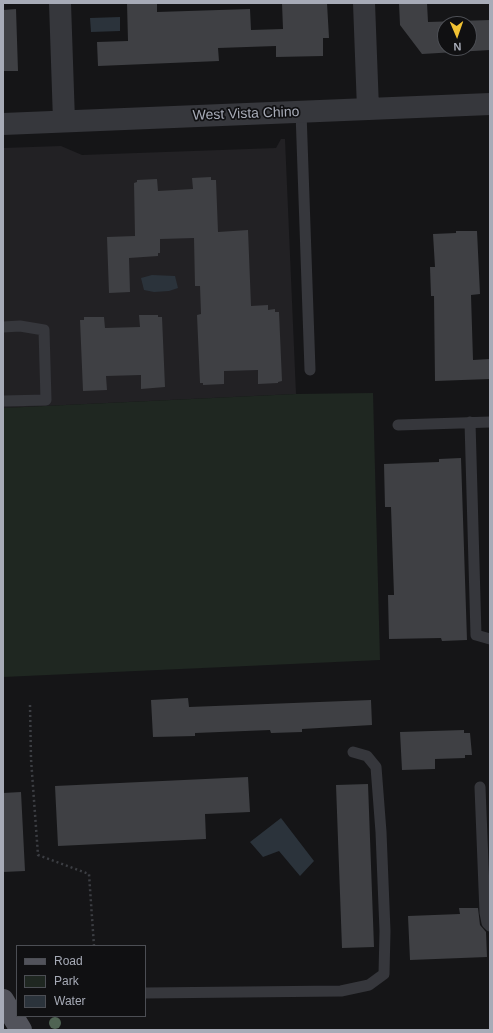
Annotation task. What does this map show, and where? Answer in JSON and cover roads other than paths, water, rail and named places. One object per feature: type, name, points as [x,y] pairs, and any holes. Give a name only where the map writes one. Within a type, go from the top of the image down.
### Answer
[{"type":"main road","points":[[8,1001],[21,1030]]},
{"type":"street","points":[[60,3],[64,121]]},
{"type":"street","points":[[364,3],[368,109]]},
{"type":"street","name":"West Vista Chino","points":[[3,124],[490,104]]},
{"type":"lane","points":[[301,112],[310,370]]},
{"type":"lane","points":[[3,327],[20,326],[44,330],[46,400],[3,401]]},
{"type":"lane","points":[[470,422],[476,635],[490,639]]},
{"type":"lane","points":[[398,425],[490,422]]},
{"type":"lane","points":[[146,993],[341,991],[369,985],[384,974],[385,931],[376,767],[366,756],[354,752]]},
{"type":"lane","points":[[480,787],[485,914],[487,923],[490,926]]},
{"type":"water","points":[[120,17],[120,31],[91,32],[90,18]]},
{"type":"water","points":[[152,275],[175,276],[178,288],[169,291],[154,292],[144,290],[141,278]]},
{"type":"water","points":[[281,818],[314,861],[300,876],[279,851],[263,857],[250,842]]}]
